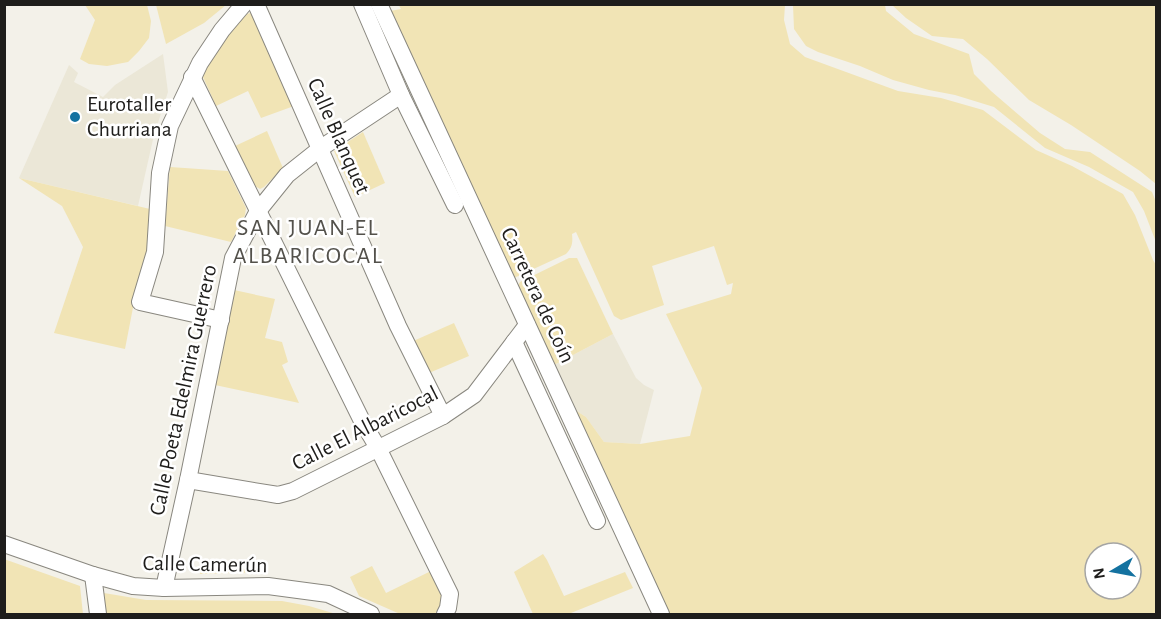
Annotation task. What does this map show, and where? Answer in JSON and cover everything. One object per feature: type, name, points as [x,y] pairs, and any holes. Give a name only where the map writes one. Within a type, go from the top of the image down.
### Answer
[{"type":"street","points":[[221,320],[140,302],[154,252],[160,173],[170,126],[192,76],[222,30],[244,4]]},
{"type":"street","name":"Calle Blanquet","points":[[256,4],[398,326],[442,416]]},
{"type":"street","points":[[362,4],[401,95],[455,205]]},
{"type":"street","name":"Carretera de Coín","points":[[379,4],[659,610]]},
{"type":"street","points":[[192,76],[450,594],[445,615]]},
{"type":"street","name":"Calle Poeta Edelmira Guerrero","points":[[164,588],[233,258],[258,211],[287,175],[321,148],[401,95]]},
{"type":"street","name":"Calle El Albaricocal","points":[[188,480],[278,495],[293,491],[442,416],[474,395],[527,325]]},
{"type":"street","points":[[514,342],[597,521]]},
{"type":"street","name":"Calle Camerún","points":[[4,544],[93,575],[133,586],[164,588],[268,586],[328,594],[371,615]]},
{"type":"street","points":[[93,575],[98,615]]},
{"type":"shaded area","points":[[156,4],[226,5],[204,23],[166,44]]},
{"type":"shaded area","points":[[398,4],[785,5],[784,20],[790,44],[805,57],[898,91],[941,98],[983,110],[1036,150],[1072,166],[1123,194],[1135,215],[1156,265],[1156,614],[668,614],[575,410],[586,417],[604,442],[640,444],[690,436],[702,388],[666,314],[731,294],[733,283],[727,285],[714,246],[652,266],[664,305],[621,320],[614,316],[576,232],[572,234],[572,245],[566,254],[514,278],[390,11],[401,9]]},
{"type":"shaded area","points":[[85,5],[147,5],[151,21],[149,38],[128,62],[107,66],[89,64],[80,59],[95,20]]},
{"type":"shaded area","points":[[793,5],[885,5],[886,11],[914,34],[969,54],[974,74],[1040,133],[1065,149],[1090,152],[1152,192],[1156,202],[1156,242],[1144,211],[1133,192],[1089,167],[1045,148],[994,107],[893,80],[806,46],[794,29]]},
{"type":"shaded area","points":[[892,5],[1156,5],[1156,184],[1071,125],[1029,100],[963,39],[932,36]]},
{"type":"shaded area","points":[[250,13],[253,14],[294,106],[261,118],[248,91],[216,106],[203,77],[224,39]]},
{"type":"shaded area","points":[[163,54],[168,92],[154,135],[138,206],[19,178],[69,65],[78,73],[74,82],[103,97],[115,85]]},
{"type":"shaded area","points":[[267,131],[283,168],[260,189],[255,186],[235,146]]},
{"type":"shaded area","points":[[363,132],[385,183],[355,197],[334,151]]},
{"type":"shaded area","points":[[170,167],[228,171],[246,208],[245,215],[231,242],[165,226]]},
{"type":"shaded area","points":[[19,178],[150,209],[149,246],[137,287],[125,349],[54,333],[83,247],[62,206]]},
{"type":"shaded area","points":[[569,258],[577,258],[613,334],[554,365],[517,287],[520,282]]},
{"type":"shaded area","points":[[234,290],[275,299],[265,338],[282,342],[288,362],[282,365],[299,403],[215,385]]},
{"type":"shaded area","points":[[454,323],[469,356],[429,373],[411,342]]},
{"type":"shaded area","points":[[613,334],[636,378],[654,390],[640,444],[604,442],[586,417],[575,410],[554,365]]},
{"type":"shaded area","points":[[543,554],[564,596],[625,572],[633,588],[571,613],[533,614],[514,572]]},
{"type":"shaded area","points":[[4,559],[80,586],[83,614],[5,614]]},
{"type":"shaded area","points":[[202,563],[267,572],[200,574]]},
{"type":"shaded area","points":[[372,566],[386,593],[433,570],[442,598],[439,609],[435,614],[400,614],[359,596],[350,577]]},
{"type":"shaded area","points":[[104,593],[146,600],[282,601],[336,614],[106,614]]},
{"type":"place","name":"Eurotaller Churriana","points":[[75,117]]},
{"type":"district","name":"SAN JUAN-EL ALBARICOCAL","points":[[308,242]]}]
